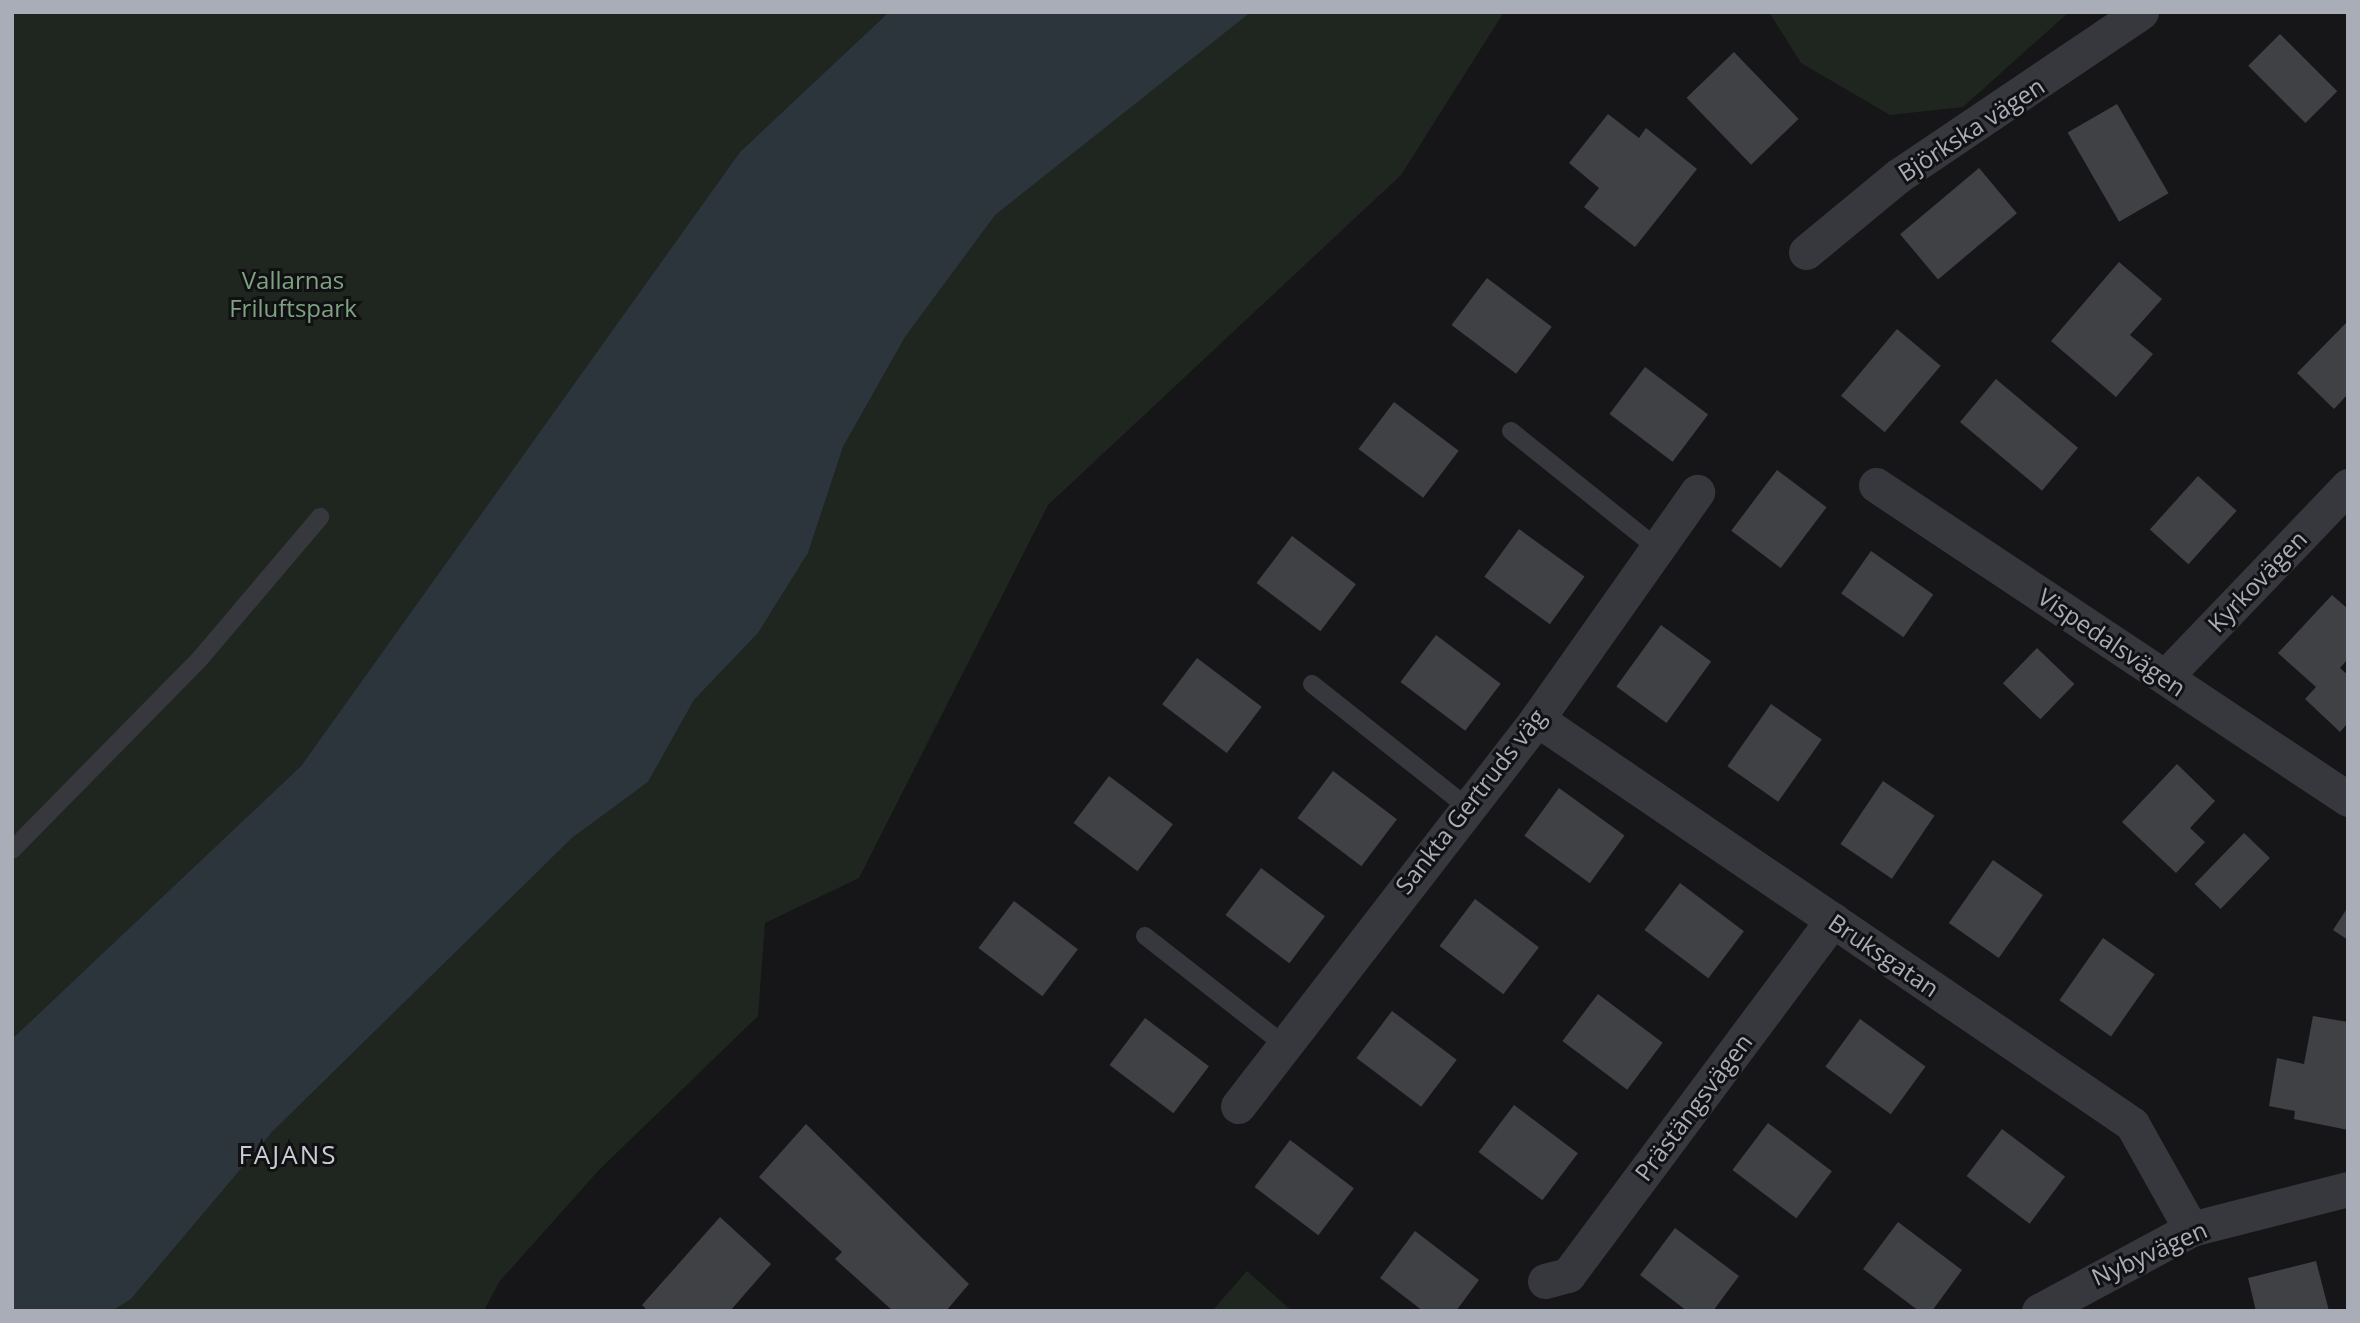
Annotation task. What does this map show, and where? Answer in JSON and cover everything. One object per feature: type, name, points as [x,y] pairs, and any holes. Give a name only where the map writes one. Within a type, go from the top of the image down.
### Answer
[{"type":"street","name":"Björkska vägen","points":[[1806,252],[1898,176],[2140,12]]},
{"type":"street","name":"Vispedalsvägen","points":[[1876,485],[2348,799]]},
{"type":"street","name":"Kyrkovägen","points":[[2165,677],[2348,486]]},
{"type":"street","name":"Sankta Gertruds väg","points":[[1238,1106],[1466,806],[1537,719],[1697,492]]},
{"type":"street","name":"Bruksgatan","points":[[1537,719],[2132,1124],[2191,1229]]},
{"type":"street","name":"Prästängsvägen","points":[[1545,1282],[1567,1275],[1833,920]]},
{"type":"street","name":"Nybyvägen","points":[[2039,1311],[2191,1229],[2348,1189]]},
{"type":"lane","points":[[1511,430],[1657,548]]},
{"type":"lane","points":[[12,850],[198,661],[320,517]]},
{"type":"lane","points":[[1312,684],[1466,806]]},
{"type":"lane","points":[[1145,936],[1283,1044]]},
{"type":"green space","name":"Vallarnas Friluftspark","points":[[12,12],[889,12],[740,152],[301,766],[12,1039]]},
{"type":"green space","points":[[1251,12],[1504,12],[1401,175],[1048,505],[859,878],[765,923],[758,1016],[599,1170],[499,1282],[484,1311],[112,1311],[131,1299],[273,1131],[572,838],[648,782],[694,700],[758,633],[808,553],[843,447],[905,337],[995,214]]},
{"type":"green space","points":[[1769,12],[2069,12],[1963,107],[1890,115],[1801,63]]},
{"type":"green space","points":[[1247,1271],[1292,1311],[1212,1311]]},
{"type":"shaded area","points":[[889,12],[1251,12],[995,215],[905,337],[843,447],[808,553],[758,633],[694,700],[648,782],[572,838],[273,1131],[131,1299],[112,1311],[12,1311],[12,1039],[301,766],[740,152]]},
{"type":"building","points":[[2280,34],[2337,91],[2305,123],[2248,66]]},
{"type":"building","points":[[1734,52],[1799,119],[1751,165],[1687,98]]},
{"type":"building","points":[[2117,104],[2168,193],[2119,222],[2068,132]]},
{"type":"building","points":[[1608,114],[1639,138],[1646,128],[1697,169],[1635,247],[1584,207],[1599,188],[1569,163]]},
{"type":"building","points":[[1979,168],[2017,213],[1938,279],[1900,234]]},
{"type":"building","points":[[2119,262],[2162,299],[2130,335],[2153,354],[2116,397],[2051,341]]},
{"type":"building","points":[[1487,278],[1552,327],[1516,374],[1451,325]]},
{"type":"building","points":[[2348,321],[2348,394],[2334,409],[2297,373]]},
{"type":"building","points":[[1897,329],[1941,366],[1885,432],[1841,396]]},
{"type":"building","points":[[1645,367],[1708,415],[1673,462],[1609,414]]},
{"type":"building","points":[[1996,379],[2078,448],[2042,491],[1960,422]]},
{"type":"building","points":[[1394,402],[1459,451],[1423,498],[1358,449]]},
{"type":"building","points":[[1777,470],[1827,507],[1781,568],[1731,531]]},
{"type":"building","points":[[2198,476],[2237,511],[2188,564],[2150,530]]},
{"type":"building","points":[[1519,529],[1585,577],[1550,624],[1484,577]]},
{"type":"building","points":[[1292,536],[1356,584],[1320,631],[1256,583]]},
{"type":"building","points":[[1871,551],[1933,595],[1903,637],[1841,594]]},
{"type":"building","points":[[2332,595],[2348,609],[2348,659],[2340,668],[2348,675],[2348,723],[2340,732],[2305,699],[2316,687],[2278,653]]},
{"type":"building","points":[[1661,625],[1711,661],[1666,723],[1616,686]]},
{"type":"building","points":[[1436,635],[1501,684],[1465,731],[1400,682]]},
{"type":"building","points":[[2037,648],[2074,684],[2040,719],[2003,683]]},
{"type":"building","points":[[1197,658],[1262,707],[1227,753],[1162,704]]},
{"type":"building","points":[[1771,704],[1822,740],[1778,802],[1727,766]]},
{"type":"building","points":[[2177,764],[2215,801],[2190,828],[2205,842],[2176,873],[2122,822]]},
{"type":"building","points":[[1333,771],[1397,819],[1361,866],[1297,818]]},
{"type":"building","points":[[1109,776],[1173,824],[1137,871],[1073,823]]},
{"type":"building","points":[[1883,781],[1934,816],[1892,879],[1841,844]]},
{"type":"building","points":[[1559,788],[1625,836],[1590,883],[1524,836]]},
{"type":"building","points":[[2244,833],[2270,858],[2221,909],[2195,884]]},
{"type":"building","points":[[1993,860],[2043,895],[1999,958],[1949,923]]},
{"type":"building","points":[[1261,868],[1325,916],[1289,963],[1225,915]]},
{"type":"building","points":[[1680,883],[1744,931],[1708,978],[1644,930]]},
{"type":"building","points":[[1475,899],[1539,947],[1503,994],[1439,946]]},
{"type":"building","points":[[1014,901],[1078,949],[1042,996],[978,948]]},
{"type":"building","points":[[2348,907],[2348,940],[2333,930]]},
{"type":"building","points":[[2103,938],[2155,974],[2111,1036],[2059,1000]]},
{"type":"building","points":[[1598,994],[1663,1043],[1627,1090],[1562,1041]]},
{"type":"building","points":[[1392,1011],[1457,1060],[1421,1107],[1356,1058]]},
{"type":"building","points":[[2313,1016],[2348,1022],[2348,1130],[2294,1119],[2295,1111],[2269,1106],[2277,1058],[2304,1064]]},
{"type":"building","points":[[1145,1018],[1209,1066],[1173,1113],[1109,1065]]},
{"type":"building","points":[[1860,1019],[1926,1067],[1891,1114],[1825,1067]]},
{"type":"building","points":[[1514,1105],[1578,1153],[1542,1200],[1478,1152]]},
{"type":"building","points":[[1768,1123],[1832,1171],[1796,1218],[1732,1170]]},
{"type":"building","points":[[806,1124],[969,1284],[946,1311],[893,1311],[835,1259],[842,1252],[759,1177]]},
{"type":"building","points":[[2002,1129],[2065,1177],[2030,1224],[1966,1176]]},
{"type":"building","points":[[1290,1140],[1354,1188],[1318,1235],[1254,1187]]},
{"type":"building","points":[[720,1217],[771,1264],[730,1311],[648,1311],[642,1305]]},
{"type":"building","points":[[1898,1222],[1962,1270],[1932,1311],[1919,1311],[1863,1269]]},
{"type":"building","points":[[1675,1228],[1739,1276],[1713,1311],[1687,1311],[1640,1275]]},
{"type":"building","points":[[1415,1231],[1479,1280],[1456,1311],[1423,1311],[1380,1278]]},
{"type":"building","points":[[2316,1261],[2329,1311],[2256,1311],[2248,1278]]},
{"type":"district","name":"FAJANS","points":[[288,1155]]}]
